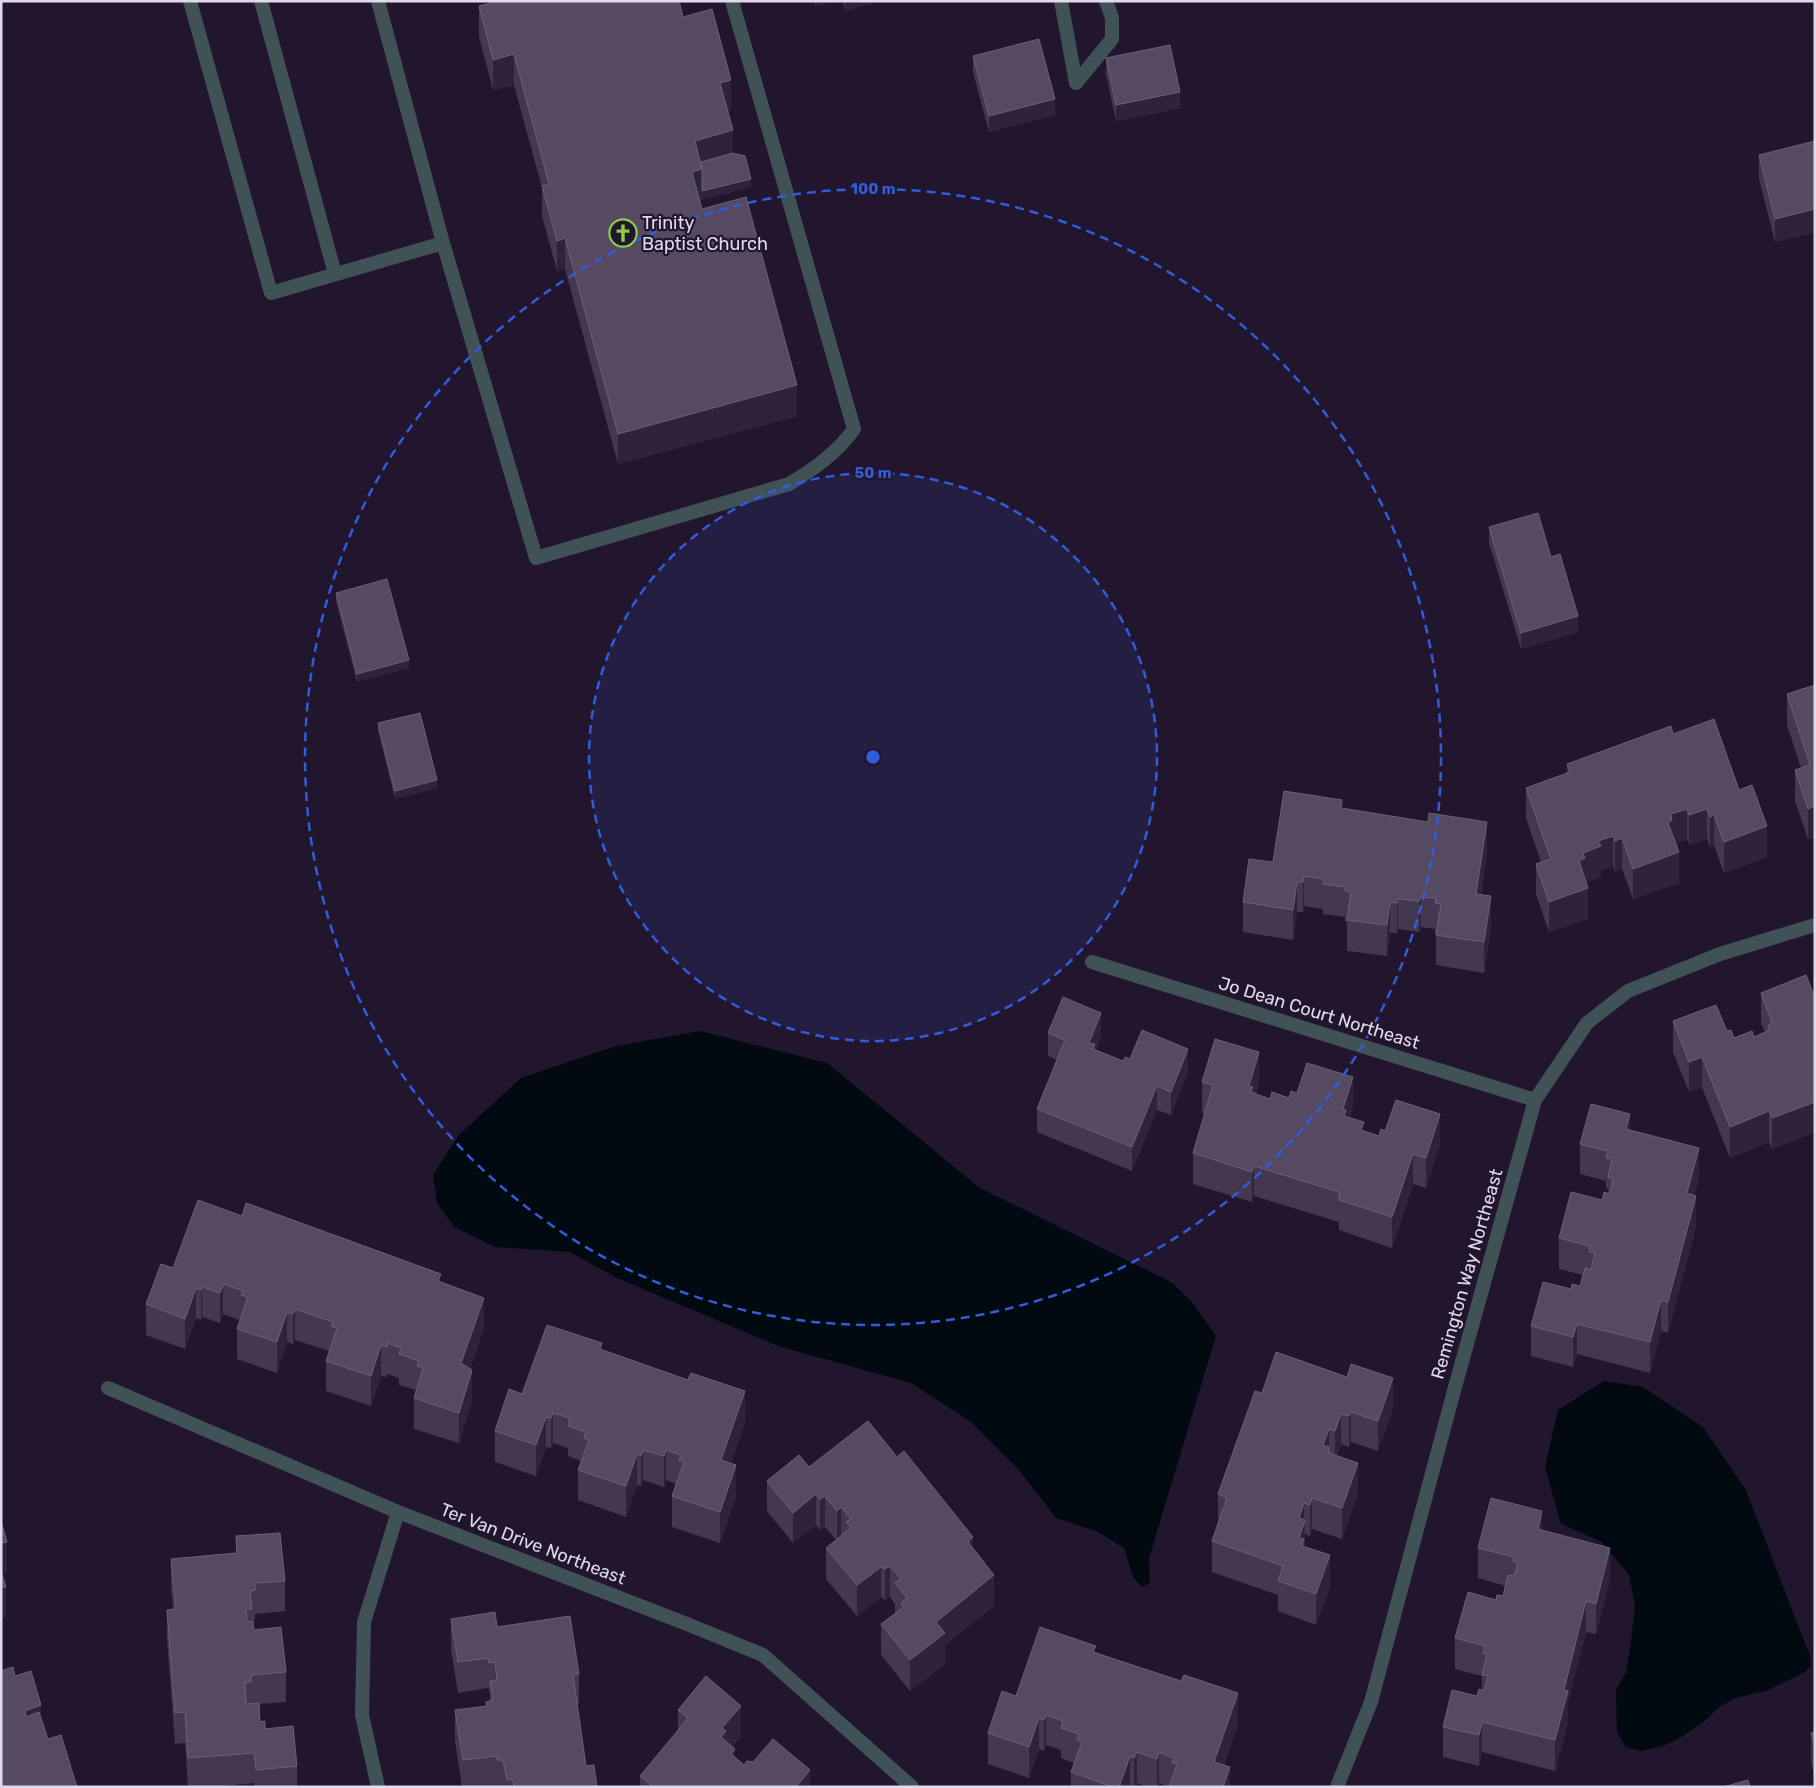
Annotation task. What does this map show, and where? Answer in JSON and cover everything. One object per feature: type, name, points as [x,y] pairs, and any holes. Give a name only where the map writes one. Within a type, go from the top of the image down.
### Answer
[{"type":"street","points":[[190,1],[271,293],[443,243]]},
{"type":"street","points":[[261,1],[336,274]]},
{"type":"street","points":[[378,1],[443,243],[536,558],[789,484],[809,473],[841,447],[854,429],[732,1]]},
{"type":"street","points":[[1061,1],[1076,83],[1112,39],[1112,18],[1106,1]]},
{"type":"street","name":"Remington Way Northeast","points":[[1337,1787],[1371,1702],[1455,1387],[1535,1100],[1587,1022],[1628,991],[1720,954],[1815,925]]},
{"type":"street","name":"Jo Dean Court Northeast","points":[[1092,962],[1535,1100]]},
{"type":"street","name":"Ter Van Drive Northeast","points":[[108,1388],[398,1512],[688,1624],[762,1656],[912,1787]]},
{"type":"street","points":[[378,1787],[362,1715],[364,1622],[398,1512]]},
{"type":"shaded area","points":[[700,1031],[827,1063],[980,1188],[1173,1283],[1192,1302],[1216,1336],[1149,1558],[1150,1583],[1142,1587],[1133,1577],[1124,1548],[1098,1532],[1056,1518],[1019,1470],[971,1422],[911,1383],[778,1346],[617,1278],[570,1252],[495,1247],[454,1227],[437,1203],[433,1175],[459,1135],[521,1078],[616,1046]]},
{"type":"shaded area","points":[[1604,1381],[1643,1387],[1703,1427],[1746,1490],[1810,1656],[1811,1665],[1805,1672],[1768,1690],[1736,1698],[1719,1707],[1706,1720],[1683,1736],[1663,1746],[1641,1751],[1626,1747],[1617,1733],[1616,1690],[1626,1672],[1635,1606],[1629,1575],[1602,1542],[1561,1524],[1545,1467],[1558,1410]]},
{"type":"building","name":"Trinity Baptist Church","points":[[498,1],[679,1],[683,17],[712,9],[731,80],[720,83],[733,130],[695,141],[702,169],[692,172],[702,209],[746,197],[797,385],[618,434],[565,238],[557,241],[542,186],[549,184],[514,54],[493,60],[479,6]]},
{"type":"building","points":[[1039,39],[1055,99],[989,116],[973,56]]},
{"type":"building","points":[[1170,45],[1180,92],[1116,105],[1106,58]]},
{"type":"building","points":[[1815,141],[1815,209],[1775,219],[1759,155]]},
{"type":"building","points":[[733,153],[745,156],[751,179],[702,191],[701,162]]},
{"type":"building","points":[[1538,513],[1551,557],[1560,554],[1578,616],[1521,633],[1489,527]]},
{"type":"building","points":[[387,579],[409,660],[357,674],[336,593]]},
{"type":"building","points":[[1815,685],[1815,806],[1808,809],[1795,770],[1810,765],[1787,694]]},
{"type":"building","points":[[420,713],[437,780],[395,791],[378,723]]},
{"type":"building","points":[[1714,719],[1739,790],[1752,785],[1767,826],[1724,842],[1714,815],[1710,817],[1707,809],[1689,815],[1687,809],[1671,814],[1672,820],[1668,823],[1679,852],[1633,869],[1622,838],[1615,841],[1613,836],[1598,841],[1601,846],[1583,853],[1585,858],[1579,861],[1588,888],[1549,902],[1536,864],[1551,859],[1526,788],[1570,772],[1567,764],[1671,726],[1673,734]]},
{"type":"building","points":[[1284,791],[1342,800],[1341,808],[1428,822],[1429,813],[1487,822],[1476,894],[1491,896],[1484,942],[1436,935],[1441,904],[1435,903],[1436,898],[1421,897],[1419,901],[1398,899],[1397,903],[1390,902],[1387,925],[1347,920],[1351,892],[1345,891],[1345,887],[1323,884],[1324,879],[1304,876],[1303,882],[1297,882],[1293,910],[1243,902],[1249,859],[1273,862]]},
{"type":"building","points":[[1806,975],[1815,998],[1815,1102],[1772,1118],[1769,1111],[1730,1127],[1702,1057],[1689,1062],[1673,1021],[1716,1005],[1727,1031],[1731,1030],[1734,1038],[1752,1031],[1754,1037],[1770,1030],[1768,1026],[1772,1022],[1761,993]]},
{"type":"building","points":[[1063,997],[1101,1013],[1089,1043],[1095,1044],[1093,1049],[1123,1061],[1125,1057],[1130,1059],[1142,1030],[1188,1049],[1171,1092],[1157,1086],[1132,1147],[1037,1109],[1065,1040],[1048,1033]]},
{"type":"building","points":[[1215,1039],[1259,1052],[1249,1086],[1253,1087],[1251,1092],[1270,1099],[1272,1092],[1289,1098],[1291,1091],[1297,1093],[1307,1063],[1353,1077],[1343,1109],[1346,1110],[1344,1116],[1364,1122],[1361,1130],[1379,1136],[1381,1129],[1385,1131],[1396,1100],[1440,1114],[1426,1158],[1413,1154],[1392,1217],[1339,1200],[1339,1192],[1254,1166],[1252,1172],[1193,1153],[1213,1085],[1202,1082]]},
{"type":"building","points":[[1591,1104],[1630,1114],[1626,1129],[1699,1148],[1687,1193],[1696,1196],[1668,1302],[1661,1300],[1650,1342],[1577,1324],[1573,1337],[1531,1326],[1543,1282],[1571,1289],[1572,1284],[1580,1286],[1585,1268],[1591,1270],[1595,1253],[1590,1252],[1589,1246],[1559,1238],[1571,1192],[1602,1200],[1604,1192],[1610,1194],[1613,1179],[1608,1177],[1612,1159],[1606,1158],[1608,1151],[1580,1144]]},
{"type":"building","points":[[198,1200],[242,1216],[246,1203],[441,1274],[438,1281],[484,1298],[461,1363],[472,1370],[459,1413],[414,1398],[423,1368],[417,1366],[419,1361],[399,1354],[401,1348],[387,1343],[387,1347],[381,1345],[371,1376],[326,1361],[337,1328],[331,1326],[333,1322],[295,1309],[293,1314],[287,1312],[277,1342],[237,1329],[248,1297],[241,1295],[243,1291],[223,1284],[220,1293],[202,1287],[201,1290],[196,1288],[185,1319],[146,1304],[161,1264],[173,1268]]},
{"type":"building","points":[[547,1325],[602,1343],[600,1349],[688,1380],[691,1373],[745,1391],[721,1460],[736,1465],[720,1512],[672,1496],[684,1462],[679,1460],[681,1455],[666,1450],[664,1456],[643,1450],[641,1456],[637,1454],[626,1486],[578,1470],[589,1440],[584,1438],[586,1432],[568,1426],[570,1418],[553,1413],[551,1418],[546,1417],[536,1445],[495,1431],[509,1389],[522,1394]]},
{"type":"building","points":[[1276,1352],[1347,1377],[1351,1364],[1393,1378],[1378,1421],[1351,1412],[1349,1416],[1341,1414],[1335,1431],[1329,1429],[1323,1445],[1329,1447],[1329,1453],[1358,1463],[1342,1508],[1312,1498],[1310,1505],[1304,1503],[1299,1518],[1305,1520],[1299,1538],[1304,1539],[1302,1546],[1330,1555],[1316,1594],[1278,1581],[1283,1566],[1212,1541],[1227,1498],[1218,1494],[1255,1391],[1262,1393]]},
{"type":"building","points":[[868,1421],[897,1457],[904,1451],[973,1537],[968,1542],[994,1575],[936,1622],[945,1633],[910,1660],[881,1624],[904,1607],[901,1603],[907,1598],[895,1583],[901,1579],[890,1566],[885,1569],[881,1567],[857,1585],[826,1548],[851,1528],[846,1522],[851,1519],[841,1507],[837,1511],[825,1496],[820,1499],[816,1494],[793,1513],[767,1481],[799,1455],[809,1467]]},
{"type":"building","points":[[1491,1498],[1542,1511],[1538,1529],[1610,1548],[1596,1604],[1586,1601],[1564,1690],[1568,1691],[1555,1740],[1482,1722],[1479,1735],[1443,1727],[1452,1690],[1477,1696],[1479,1689],[1484,1691],[1488,1676],[1482,1675],[1487,1654],[1483,1653],[1485,1646],[1455,1638],[1468,1592],[1496,1600],[1497,1595],[1503,1596],[1508,1575],[1514,1576],[1518,1563],[1513,1561],[1514,1557],[1478,1548]]},
{"type":"building","points":[[1,1521],[7,1542],[1,1543]]},
{"type":"building","points":[[280,1533],[285,1581],[255,1583],[255,1590],[250,1591],[252,1609],[246,1610],[247,1622],[253,1621],[254,1630],[281,1627],[286,1672],[251,1675],[251,1682],[245,1682],[246,1704],[259,1703],[260,1722],[265,1721],[265,1729],[293,1726],[297,1766],[256,1770],[254,1753],[188,1758],[185,1712],[175,1713],[167,1610],[176,1609],[171,1559],[237,1553],[236,1536]]},
{"type":"building","points":[[1,1571],[6,1587],[1,1588]]},
{"type":"building","points":[[495,1612],[497,1627],[570,1616],[579,1674],[573,1675],[586,1766],[594,1765],[597,1787],[514,1787],[513,1779],[507,1780],[503,1760],[497,1760],[497,1756],[463,1760],[455,1710],[487,1706],[486,1702],[493,1700],[490,1681],[497,1680],[495,1662],[489,1663],[488,1658],[458,1662],[451,1619]]},
{"type":"building","points":[[1040,1627],[1096,1646],[1093,1652],[1181,1681],[1184,1675],[1238,1693],[1214,1762],[1230,1767],[1223,1787],[1169,1787],[1177,1764],[1172,1762],[1174,1758],[1159,1752],[1157,1759],[1137,1752],[1134,1758],[1130,1756],[1119,1787],[1113,1787],[1071,1772],[1082,1742],[1077,1740],[1079,1734],[1061,1728],[1063,1721],[1046,1715],[1044,1720],[1039,1718],[1029,1747],[988,1733],[1002,1691],[1016,1696]]},
{"type":"building","points":[[13,1667],[15,1676],[31,1671],[41,1705],[25,1711],[26,1717],[39,1712],[48,1739],[61,1735],[77,1787],[1,1787],[1,1671]]},
{"type":"building","points":[[706,1676],[741,1706],[722,1728],[726,1731],[721,1737],[735,1749],[731,1754],[744,1765],[747,1761],[753,1762],[773,1739],[810,1770],[796,1787],[653,1787],[640,1776],[688,1718],[678,1710]]},
{"type":"building","points":[[1815,1732],[1815,1745],[1811,1733]]},
{"type":"building","points":[[1748,1780],[1750,1787],[1723,1787]]},
{"type":"place","name":"Trinity Baptist Church","points":[[623,233]]}]
